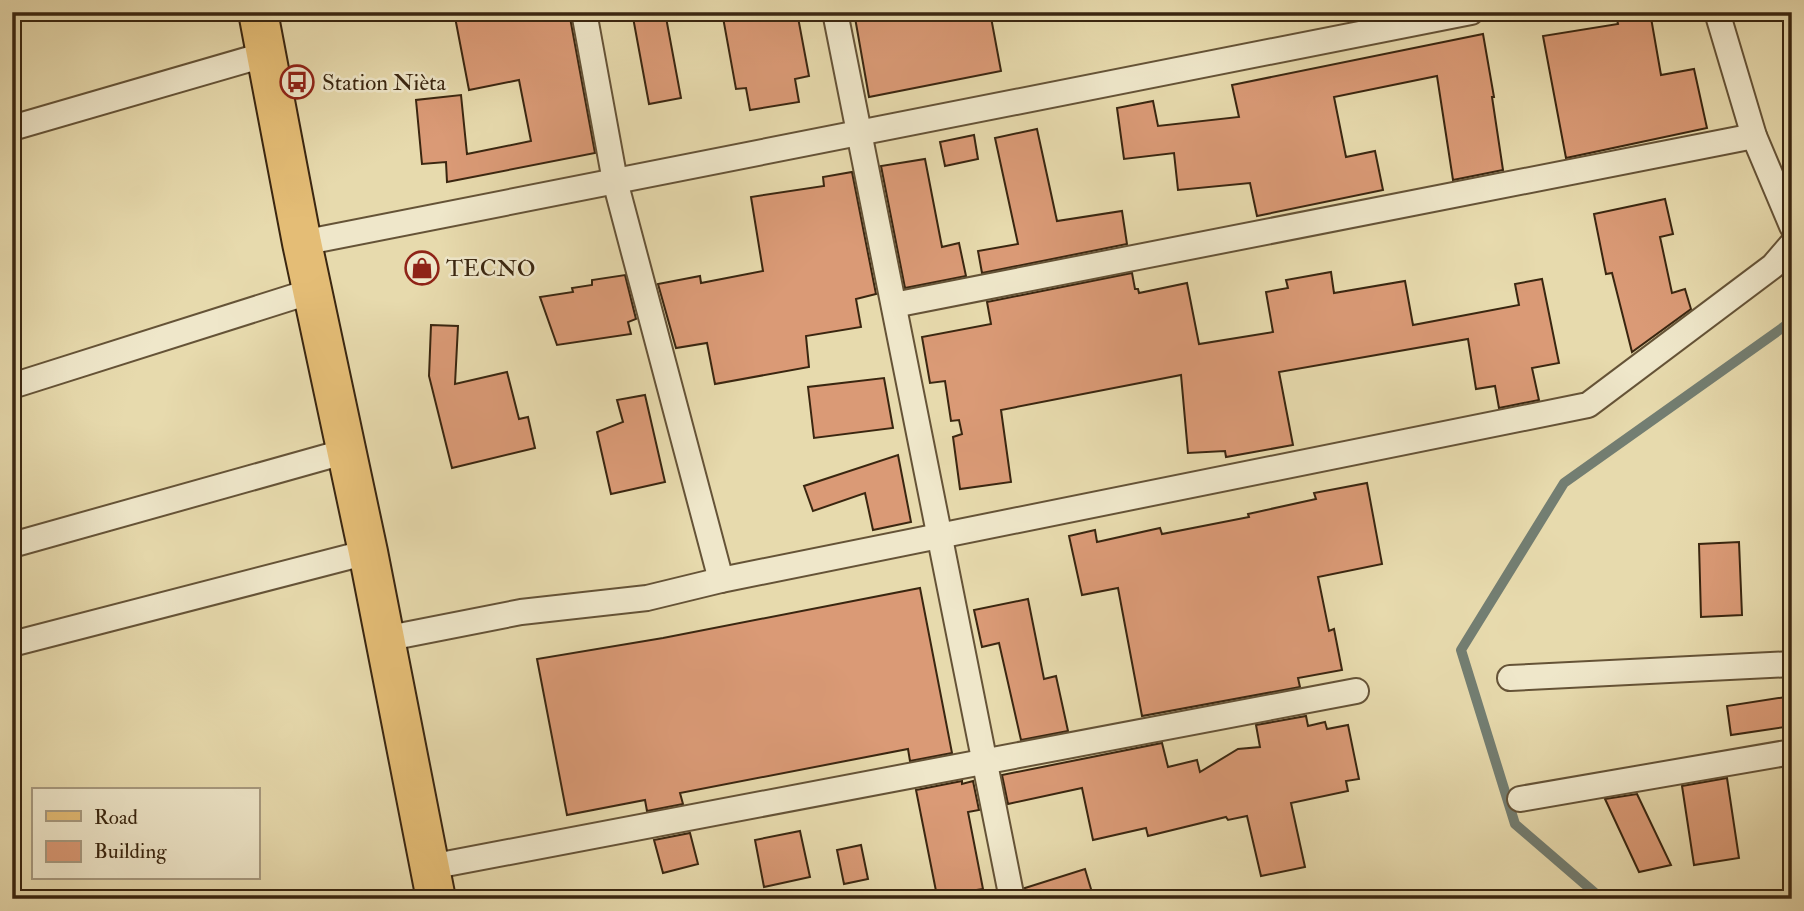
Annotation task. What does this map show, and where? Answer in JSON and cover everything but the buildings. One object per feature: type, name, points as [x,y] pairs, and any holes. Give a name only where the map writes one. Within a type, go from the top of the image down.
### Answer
[{"type":"main road","points":[[258,12],[302,243],[368,552],[433,883]]},
{"type":"street","points":[[584,12],[615,181],[721,580]]},
{"type":"street","points":[[835,12],[1012,899]]},
{"type":"street","points":[[302,243],[1471,12]]},
{"type":"street","points":[[1717,12],[1754,135],[1792,226]]},
{"type":"street","points":[[12,128],[267,54]]},
{"type":"street","points":[[894,305],[1754,135]]},
{"type":"street","points":[[384,639],[521,612],[647,598],[721,580],[1588,405],[1773,266],[1792,243]]},
{"type":"street","points":[[12,386],[312,291]]},
{"type":"street","points":[[12,545],[346,451]]},
{"type":"street","points":[[12,644],[368,552]]},
{"type":"street","points":[[1510,678],[1792,664]]},
{"type":"street","points":[[433,883],[985,762],[1356,691]]},
{"type":"street","points":[[1520,799],[1792,752]]},
{"type":"waterway","points":[[1602,899],[1515,824],[1461,650],[1564,483],[1792,321]]},
{"type":"place","name":"Station Nièta","points":[[297,82]]},
{"type":"place","name":"TECNO","points":[[422,268]]}]
